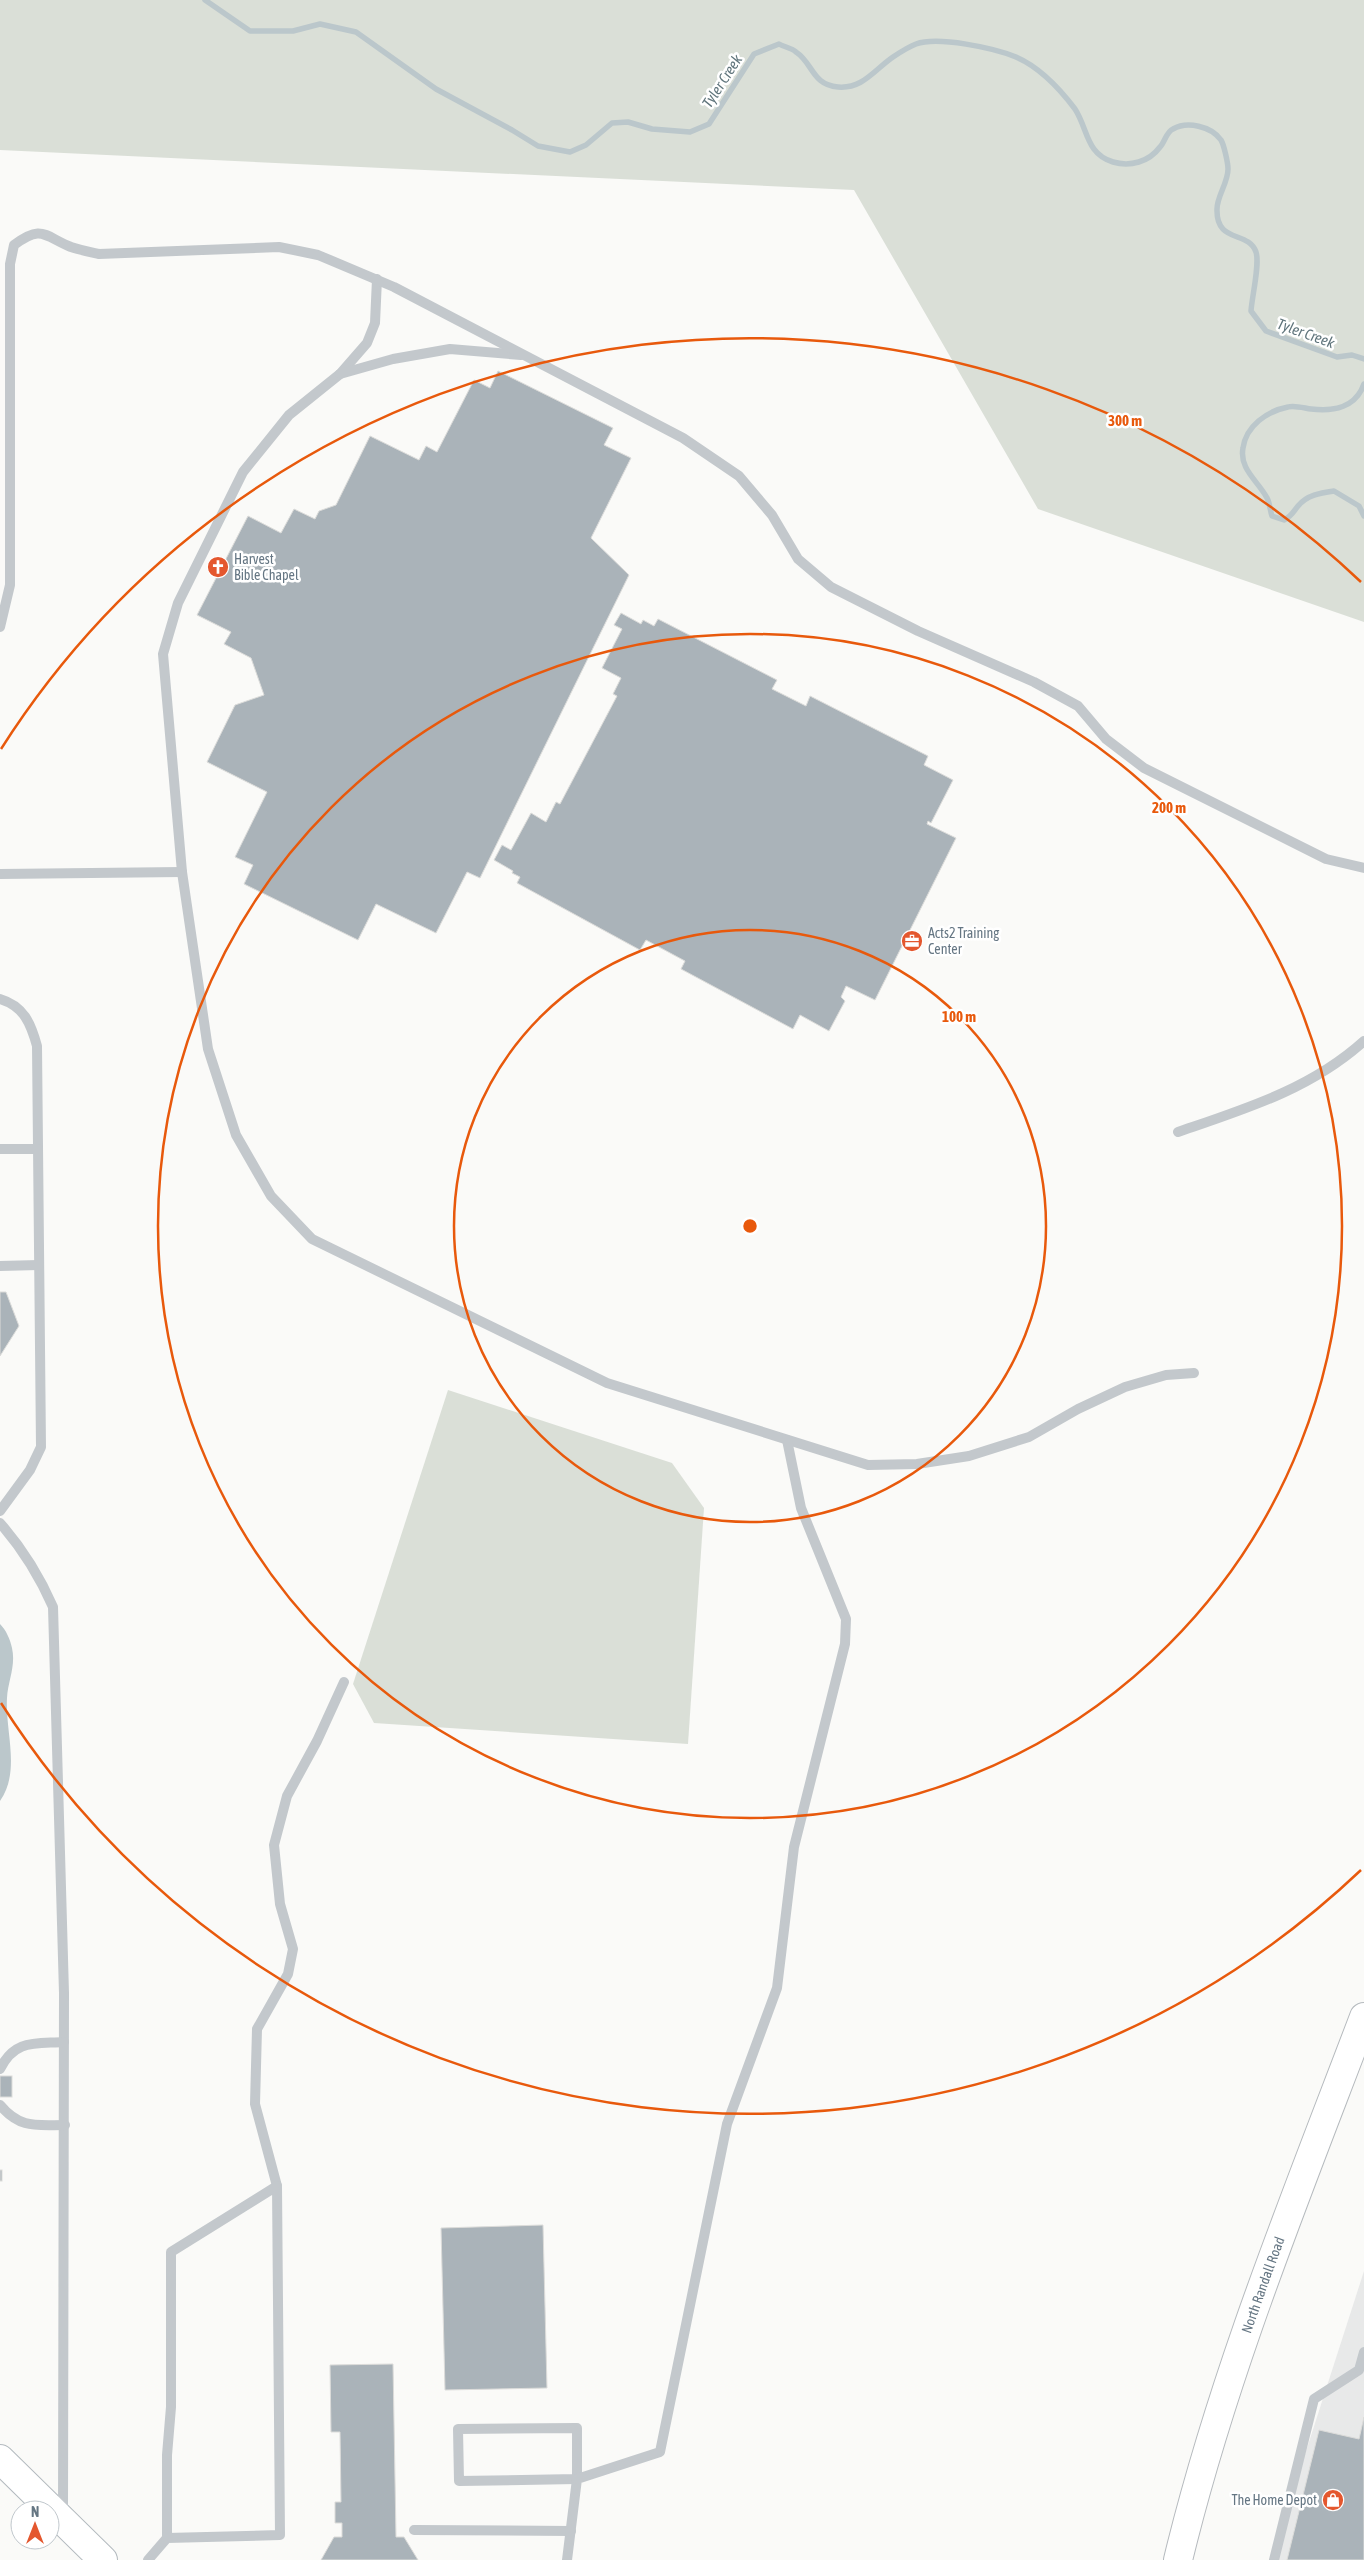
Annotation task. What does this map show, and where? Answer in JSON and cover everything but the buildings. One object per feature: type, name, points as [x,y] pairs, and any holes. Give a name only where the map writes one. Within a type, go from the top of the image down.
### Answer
[{"type":"main road","name":"North Randall Road","points":[[1178,2560],[1190,2510],[1253,2306],[1364,2017]]},
{"type":"main road","points":[[0,2459],[103,2560]]},
{"type":"lane","points":[[0,627],[10,585],[10,264],[14,245],[29,234],[50,235],[71,247],[99,254],[278,247],[318,255],[376,280],[527,356],[683,438],[739,476],[772,516],[798,559],[831,586],[918,631],[1034,682],[1078,706],[1106,739],[1144,768],[1326,859],[1364,868]]},
{"type":"lane","points":[[376,280],[375,324],[367,343],[340,374],[289,415],[243,472],[178,603],[163,654],[182,872],[208,1049],[236,1135],[271,1196],[312,1240],[607,1383],[868,1465],[917,1464],[969,1456],[1029,1437],[1078,1409],[1125,1387],[1166,1375],[1194,1373]]},
{"type":"lane","points":[[340,374],[393,359],[450,349],[527,356]]},
{"type":"lane","points":[[0,874],[182,872]]},
{"type":"lane","points":[[0,999],[10,1002],[31,1022],[38,1046],[41,1447],[30,1470],[0,1511]]},
{"type":"lane","points":[[1178,1132],[1266,1102],[1340,1063],[1364,1041]]},
{"type":"lane","points":[[0,1149],[38,1149]]},
{"type":"lane","points":[[0,1266],[39,1265]]},
{"type":"lane","points":[[567,2560],[578,2479],[577,2428],[458,2429],[459,2480],[578,2479],[660,2452],[727,2124],[777,1988],[794,1847],[845,1644],[846,1619],[801,1508],[787,1440]]},
{"type":"lane","points":[[0,1523],[18,1544],[38,1574],[53,1607],[65,2125],[63,2521]]},
{"type":"lane","points":[[167,2538],[280,2535],[277,2186],[255,2104],[257,2029],[288,1974],[293,1949],[280,1904],[274,1845],[287,1796],[317,1741],[344,1682]]},
{"type":"lane","points":[[0,2069],[9,2054],[19,2046],[64,2042]]},
{"type":"lane","points":[[0,2105],[20,2123],[30,2126],[65,2125]]},
{"type":"lane","points":[[148,2560],[167,2538],[167,2455],[172,2407],[171,2252],[277,2186]]},
{"type":"lane","points":[[1274,2560],[1314,2399],[1362,2370],[1364,2352]]},
{"type":"lane","points":[[414,2530],[571,2531]]},
{"type":"shaded area","points":[[0,0],[1364,0],[1364,622],[1038,509],[854,190],[0,150]]},
{"type":"shaded area","points":[[448,1390],[672,1463],[704,1508],[688,1744],[374,1723],[353,1684]]},
{"type":"shaded area","points":[[0,1624],[10,1641],[13,1661],[7,1698],[11,1751],[10,1777],[0,1801]]},
{"type":"shaded area","points":[[1364,2271],[1364,2560],[1271,2560]]},
{"type":"waterway","name":"Tyler Creek","points":[[205,0],[250,31],[293,31],[320,24],[356,32],[436,89],[538,146],[570,152],[586,145],[612,123],[628,122],[652,129],[690,132],[709,124],[754,54],[779,44],[792,49],[802,57],[823,82],[838,87],[847,87],[861,82],[901,52],[916,44],[926,42],[938,41],[966,44],[1016,57],[1025,61],[1056,86],[1075,109],[1093,147],[1104,158],[1113,162],[1126,164],[1145,160],[1156,152],[1171,130],[1185,125],[1205,128],[1217,135],[1223,146],[1228,169],[1217,204],[1218,220],[1227,232],[1252,245],[1257,257],[1251,311],[1266,331],[1337,357],[1352,355],[1364,359]]},
{"type":"waterway","name":"Tyler Creek","points":[[1364,384],[1356,398],[1343,406],[1328,410],[1290,406],[1265,416],[1248,433],[1243,448],[1246,469],[1268,500],[1272,516],[1284,520],[1305,499],[1334,491],[1359,506],[1364,516]]},
{"type":"place","name":"Harvest Bible Chapel","points":[[218,567]]},
{"type":"place","name":"Acts2 Training Center","points":[[912,941]]},
{"type":"place","name":"The Home Depot","points":[[1333,2500]]}]
